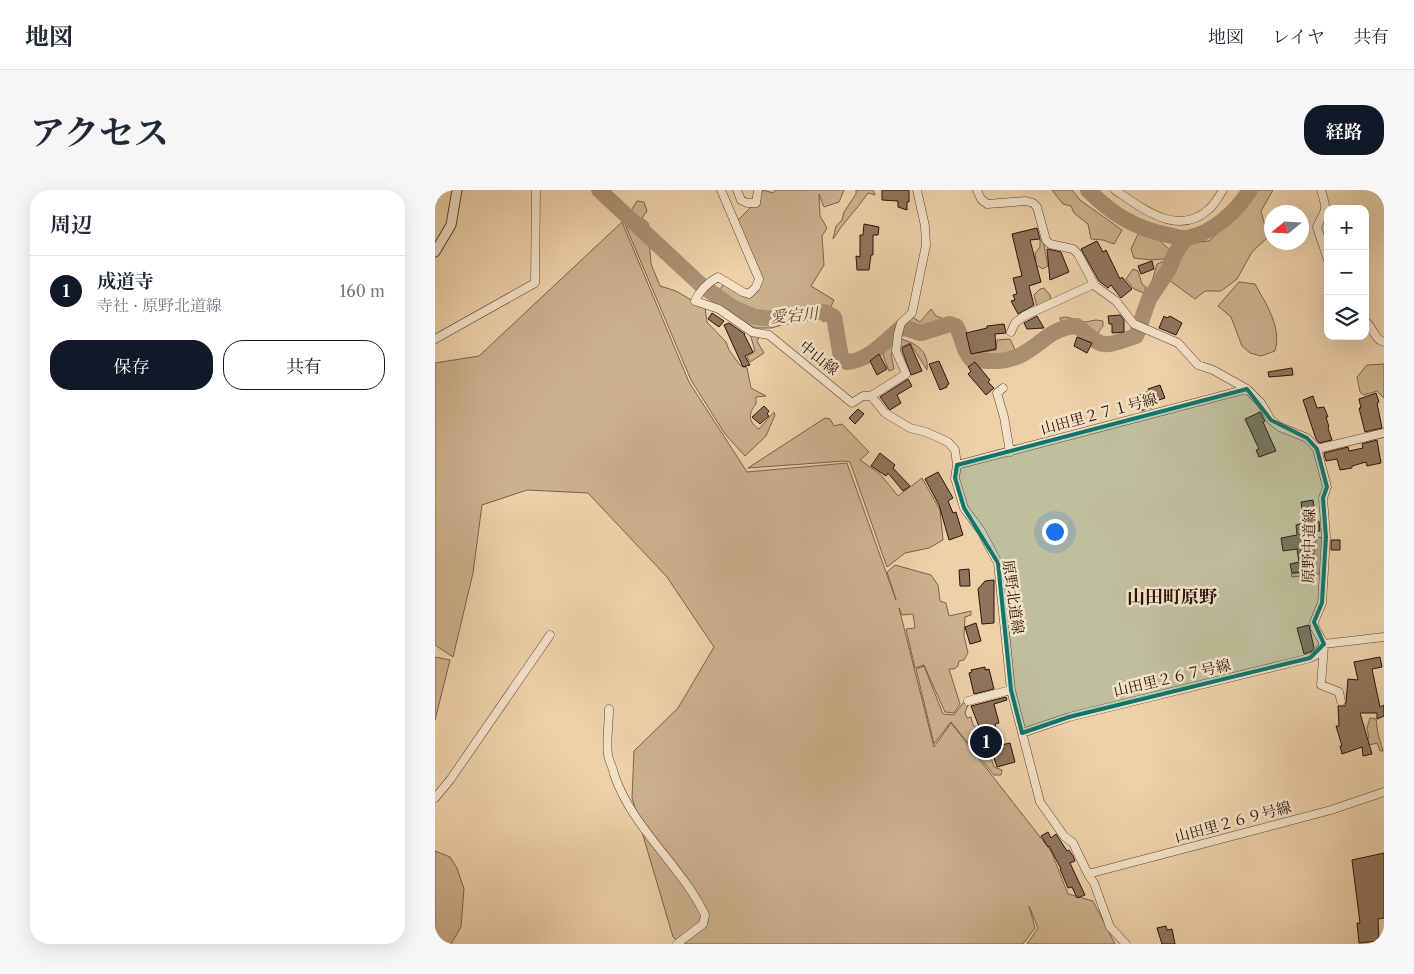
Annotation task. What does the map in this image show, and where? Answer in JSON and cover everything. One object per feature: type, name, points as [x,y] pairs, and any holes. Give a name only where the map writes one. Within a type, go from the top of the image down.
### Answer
[{"type":"street","points":[[435,252],[451,225],[457,190]]},
{"type":"street","points":[[435,339],[535,283],[536,190]]},
{"type":"street","name":"中山線","points":[[721,190],[759,279],[756,287],[749,294],[718,277],[709,282],[699,293],[695,301],[719,309],[753,332],[769,335],[852,403],[863,396],[871,396]]},
{"type":"street","points":[[737,190],[741,200],[747,203],[756,203],[759,190]]},
{"type":"street","points":[[871,396],[906,374],[897,351],[898,334],[901,322],[911,313],[926,246],[925,226],[917,190]]},
{"type":"street","points":[[977,190],[981,199],[987,204],[1033,203],[1037,207],[1046,240],[1050,244],[1073,249],[1078,254],[1094,284],[1116,301],[1134,324],[1178,343],[1198,365],[1213,370],[1247,390],[1261,402],[1271,420],[1280,427],[1307,438],[1317,449],[1384,433]]},
{"type":"street","points":[[1115,190],[1152,215],[1166,220],[1180,221],[1195,218],[1209,209],[1223,190]]},
{"type":"street","points":[[1321,190],[1326,212],[1317,227],[1325,250]]},
{"type":"street","points":[[1011,332],[1015,323],[1024,316],[1094,284]]},
{"type":"street","points":[[1369,324],[1376,338],[1384,342]]},
{"type":"street","points":[[1003,388],[997,393],[1004,417],[1010,452]]},
{"type":"street","name":"山田里２７１号線","points":[[957,466],[1247,390]]},
{"type":"street","name":"原野北道線","points":[[871,396],[885,413],[910,428],[926,432],[948,442],[955,450],[957,466],[955,478],[964,508],[981,531],[998,563],[1011,690],[1040,802],[1064,836],[1073,843],[1094,883],[1109,927],[1126,944]]},
{"type":"street","name":"原野中道線","points":[[1317,449],[1327,487],[1323,498],[1326,537],[1322,603],[1314,622],[1315,628],[1324,644]]},
{"type":"street","points":[[435,798],[450,780],[550,635]]},
{"type":"street","points":[[1341,701],[1339,692],[1321,685],[1324,644],[1384,639]]},
{"type":"street","name":"山田里２６７号線","points":[[1022,733],[1069,717],[1310,658],[1316,655],[1324,644]]},
{"type":"street","points":[[968,701],[1011,690]]},
{"type":"street","points":[[609,709],[609,755],[618,784],[628,803],[661,853],[697,898],[705,915],[703,924],[677,944]]},
{"type":"street","name":"山田里２６９号線","points":[[1088,874],[1331,810],[1384,792]]},
{"type":"highlighted area","points":[[1247,389],[1271,420],[1307,438],[1317,449],[1327,487],[1323,498],[1326,537],[1322,603],[1314,622],[1324,644],[1310,658],[1069,717],[1022,733],[1011,690],[998,563],[964,508],[955,478],[957,465]]},
{"type":"shaded area","points":[[763,190],[773,193],[775,190],[844,190],[839,202],[824,207],[819,194],[820,216],[827,228],[822,236],[824,265],[811,286],[834,300],[824,322],[819,318],[771,328],[755,328],[734,315],[711,305],[724,283],[742,294],[759,287],[737,221],[759,199]]},
{"type":"shaded area","points":[[856,190],[873,190],[875,195],[868,193],[833,239],[836,226],[842,220],[844,212],[856,194]]},
{"type":"shaded area","points":[[1052,190],[1072,190],[1080,200],[1122,230],[1114,244],[1103,240],[1091,239],[1088,224],[1074,213],[1071,206],[1063,204]]},
{"type":"shaded area","points":[[1256,190],[1273,190],[1261,211],[1264,222],[1264,241],[1252,252],[1237,279],[1221,291],[1205,291],[1195,299],[1169,280],[1187,243],[1209,241],[1245,208]]},
{"type":"shaded area","points":[[637,201],[644,202],[647,211],[642,218],[648,223],[651,264],[660,286],[676,291],[705,308],[707,322],[726,342],[729,350],[740,365],[747,368],[751,388],[766,396],[756,397],[756,404],[750,418],[753,424],[759,429],[774,412],[775,415],[766,436],[745,456],[725,434],[691,380],[624,222]]},
{"type":"shaded area","points":[[622,222],[689,382],[747,472],[847,463],[896,600],[887,572],[895,565],[931,575],[938,585],[940,601],[946,603],[949,616],[971,611],[971,615],[965,617],[964,636],[968,653],[964,660],[959,661],[958,666],[954,669],[949,669],[960,704],[954,713],[945,712],[924,665],[915,668],[906,629],[915,628],[913,614],[902,615],[899,608],[934,747],[951,723],[1051,851],[1068,894],[1093,901],[1115,944],[1027,944],[1038,928],[1029,906],[1035,928],[1023,944],[683,944],[673,937],[632,798],[634,751],[678,708],[714,647],[667,577],[588,493],[527,490],[482,505],[473,573],[453,657],[435,645],[435,363],[479,356]]},
{"type":"shaded area","points":[[1138,234],[1158,239],[1170,250],[1164,259],[1134,258],[1131,249]]},
{"type":"shaded area","points":[[1040,240],[1043,240],[1048,266],[1042,269],[1039,266],[1036,268],[1030,262],[1036,260],[1035,253],[1040,247]]},
{"type":"shaded area","points":[[1169,259],[1167,270],[1147,299],[1157,264]]},
{"type":"shaded area","points":[[1133,269],[1138,271],[1142,284],[1146,287],[1144,293],[1134,289],[1126,279]]},
{"type":"shaded area","points":[[1239,282],[1255,284],[1268,308],[1275,325],[1277,342],[1275,351],[1261,356],[1250,353],[1242,346],[1231,317],[1218,306]]},
{"type":"shaded area","points":[[1044,288],[1050,295],[1051,301],[1037,307],[1034,295]]},
{"type":"shaded area","points":[[931,309],[936,316],[949,321],[947,326],[925,335],[915,334],[903,329],[906,320],[911,316],[920,322]]},
{"type":"shaded area","points":[[1066,317],[1085,322],[1103,321],[1103,326],[1097,334],[1090,334],[1079,324],[1062,325],[1060,318]]},
{"type":"shaded area","points":[[896,327],[894,351],[891,354],[894,369],[889,371],[883,355],[885,349],[869,361],[861,362],[859,355]]},
{"type":"shaded area","points":[[750,334],[760,336],[757,341],[764,353],[750,362],[747,357],[755,351]]},
{"type":"shaded area","points":[[901,339],[913,343],[921,350],[926,358],[927,370],[910,343],[899,348]]},
{"type":"shaded area","points":[[1010,339],[1016,352],[1021,350],[1017,356],[1013,357],[1010,353],[1003,355],[1002,360],[988,360],[987,364],[981,363],[976,353],[996,350],[997,340]]},
{"type":"shaded area","points":[[1384,364],[1384,398],[1377,391],[1364,395],[1360,392],[1357,377],[1367,365]]},
{"type":"shaded area","points":[[825,418],[830,419],[834,426],[842,424],[869,452],[860,460],[880,474],[898,496],[922,478],[940,510],[943,540],[929,548],[905,553],[887,567],[850,462],[748,468]]},
{"type":"shaded area","points":[[1318,537],[1323,538],[1321,573],[1292,577],[1291,574],[1315,570],[1314,560],[1307,561],[1306,557],[1314,556],[1315,542]]},
{"type":"shaded area","points":[[435,657],[450,660],[435,720]]},
{"type":"shaded area","points":[[924,666],[943,714],[954,715],[963,703],[969,702],[965,713],[967,718],[971,717],[973,725],[977,728],[976,737],[970,738],[973,748],[979,748],[983,755],[989,752],[994,767],[1002,770],[1001,775],[994,775],[951,722],[934,744],[916,669]]},
{"type":"shaded area","points":[[1370,718],[1376,719],[1383,751],[1380,751],[1377,743],[1365,746],[1364,741],[1369,738],[1367,728]]},
{"type":"shaded area","points":[[435,851],[450,857],[457,868],[464,889],[461,927],[451,944],[435,944]]},
{"type":"building","points":[[882,190],[909,190],[907,210],[898,207],[898,201],[882,200]]},
{"type":"building","points":[[864,224],[879,227],[878,235],[873,235],[873,255],[871,255],[869,270],[857,270],[856,256],[860,257],[860,235],[863,235]]},
{"type":"building","points":[[1037,228],[1040,239],[1030,240],[1041,282],[1029,286],[1034,305],[1018,314],[1011,301],[1015,300],[1013,295],[1017,294],[1013,278],[1022,276],[1012,234]]},
{"type":"building","points":[[1097,241],[1103,252],[1106,250],[1120,279],[1122,277],[1132,289],[1121,298],[1111,285],[1108,288],[1099,281],[1081,249]]},
{"type":"building","points":[[1047,249],[1061,252],[1069,272],[1050,280]]},
{"type":"building","points":[[1152,261],[1154,269],[1141,274],[1138,266]]},
{"type":"building","points":[[712,313],[724,321],[719,327],[708,319]]},
{"type":"building","points":[[1120,315],[1124,320],[1124,332],[1112,333],[1112,324],[1109,324],[1108,316]]},
{"type":"building","points":[[1037,316],[1044,328],[1027,329],[1024,323]]},
{"type":"building","points":[[1164,316],[1167,318],[1170,316],[1182,323],[1176,335],[1159,328]]},
{"type":"building","points":[[729,323],[745,334],[753,352],[745,356],[750,365],[743,367],[724,325]]},
{"type":"building","points":[[1004,324],[1006,333],[995,334],[996,349],[971,354],[966,333],[987,328],[987,326]]},
{"type":"building","points":[[1077,337],[1092,343],[1087,353],[1074,346]]},
{"type":"building","points":[[910,344],[922,371],[911,375],[902,350],[902,348]]},
{"type":"building","points":[[879,354],[887,369],[877,375],[870,361]]},
{"type":"building","points":[[939,361],[949,384],[940,390],[929,364]]},
{"type":"building","points":[[975,362],[994,388],[986,395],[968,374],[971,371],[968,367]]},
{"type":"building","points":[[1292,368],[1293,375],[1269,377],[1268,372]]},
{"type":"building","points":[[908,379],[912,386],[897,395],[901,403],[890,410],[880,397]]},
{"type":"building","points":[[1160,385],[1165,398],[1153,402],[1154,407],[1140,411],[1135,397],[1149,391],[1148,389]]},
{"type":"building","points":[[1376,393],[1382,428],[1365,432],[1359,408],[1361,408],[1359,399]]},
{"type":"building","points":[[1313,396],[1317,408],[1324,407],[1328,417],[1326,417],[1332,440],[1319,443],[1316,439],[1303,400]]},
{"type":"building","points":[[764,406],[769,411],[767,414],[769,416],[760,424],[752,417]]},
{"type":"building","points":[[858,409],[864,414],[855,424],[849,418]]},
{"type":"building","points":[[1260,412],[1276,451],[1259,457],[1256,450],[1259,449],[1245,419]]},
{"type":"building","points":[[1377,440],[1381,463],[1367,466],[1366,462],[1352,466],[1352,468],[1340,470],[1337,459],[1326,461],[1324,453],[1348,447],[1349,451],[1363,448],[1362,444]]},
{"type":"building","points":[[880,453],[895,465],[893,468],[910,486],[903,491],[888,473],[886,476],[871,466]]},
{"type":"building","points":[[938,472],[953,498],[948,501],[953,513],[956,512],[963,535],[949,540],[939,505],[925,479]]},
{"type":"building","points":[[1313,500],[1316,521],[1319,521],[1320,531],[1311,532],[1314,570],[1292,573],[1290,564],[1299,562],[1297,549],[1283,551],[1281,538],[1297,535],[1296,525],[1304,523],[1301,502]]},
{"type":"building","points":[[1331,540],[1340,540],[1340,550],[1331,550]]},
{"type":"building","points":[[969,569],[970,586],[960,586],[959,570]]},
{"type":"building","points":[[994,580],[994,623],[982,624],[978,589],[985,581]]},
{"type":"building","points":[[976,623],[981,641],[970,644],[965,627]]},
{"type":"building","points":[[1309,625],[1314,648],[1312,651],[1304,654],[1297,628]]},
{"type":"building","points":[[1380,657],[1382,667],[1372,669],[1380,707],[1384,705],[1384,716],[1377,719],[1377,713],[1360,713],[1372,754],[1363,756],[1362,747],[1342,754],[1340,746],[1342,746],[1336,726],[1339,726],[1338,706],[1345,706],[1348,679],[1358,680],[1354,662]]},
{"type":"building","points":[[985,667],[985,670],[989,669],[994,689],[974,694],[969,673],[972,672],[971,670]]},
{"type":"building","points":[[1006,697],[1007,700],[994,704],[999,723],[995,724],[1001,745],[1010,743],[1015,762],[997,767],[992,752],[984,754],[981,745],[974,747],[971,740],[978,738],[976,730],[980,729],[971,706]]},
{"type":"building","points":[[1048,832],[1051,838],[1056,834],[1067,851],[1069,850],[1073,856],[1075,861],[1070,863],[1085,895],[1077,898],[1072,887],[1068,888],[1061,869],[1049,846],[1041,836]]},
{"type":"building","points":[[1384,853],[1384,918],[1378,919],[1379,941],[1359,943],[1357,923],[1360,923],[1352,860]]},
{"type":"building","points":[[1166,926],[1167,930],[1172,929],[1175,944],[1162,944],[1157,928]]},
{"type":"waterway","name":"愛宕川","points":[[599,190],[700,284],[732,307],[755,317],[775,319],[825,312],[834,317],[841,357],[847,362],[855,361],[870,354],[902,327],[921,333],[950,324],[956,326],[969,357],[972,360],[990,361],[1007,360],[1019,356],[1052,333],[1067,327],[1077,326],[1093,339],[1104,344],[1136,336],[1149,299],[1169,269],[1175,254],[1185,238]]},
{"type":"waterway","points":[[1088,190],[1115,213],[1134,224],[1156,232],[1185,238],[1197,235],[1215,226],[1231,214],[1250,190]]},
{"type":"place","name":"成道寺","points":[[986,742]]},
{"type":"district","name":"山田町原野","points":[[1172,597]]}]
